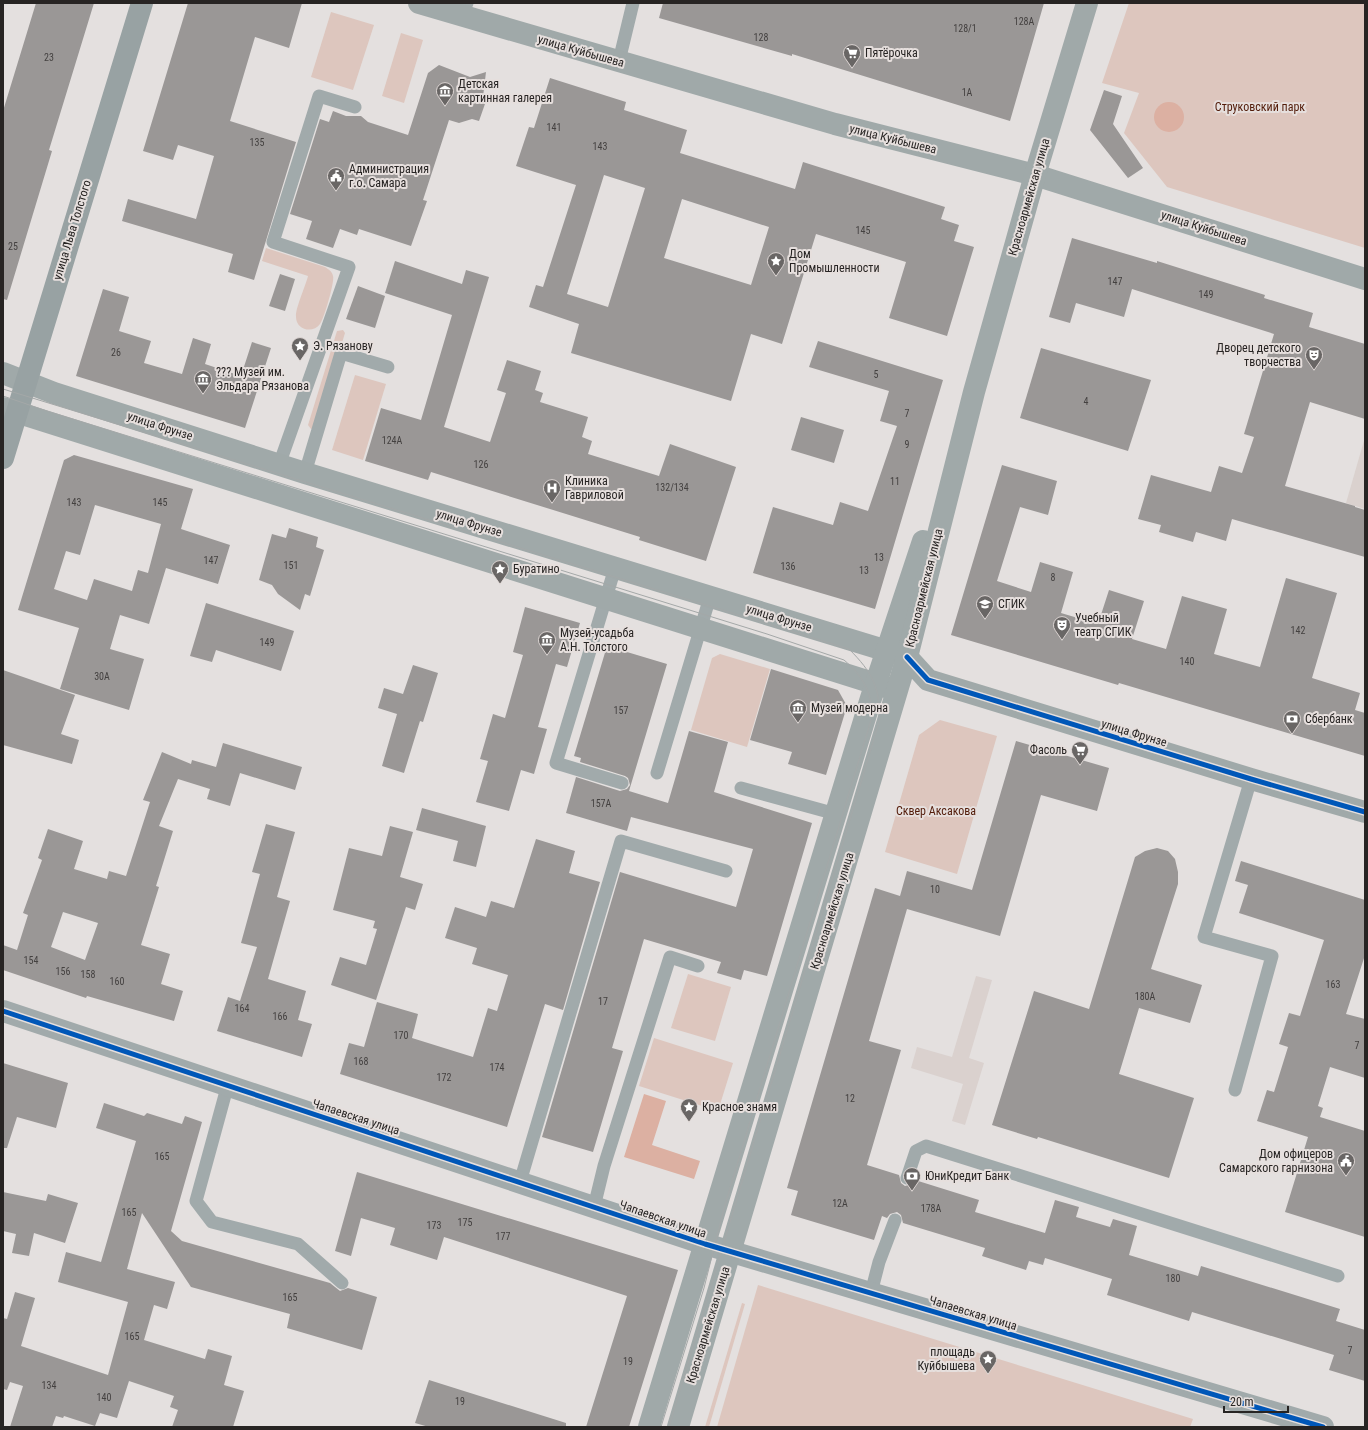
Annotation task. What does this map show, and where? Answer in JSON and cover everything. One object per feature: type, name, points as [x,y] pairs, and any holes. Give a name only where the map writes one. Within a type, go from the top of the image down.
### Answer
[{"type":"main road","name":"улица Льва Толстого","points":[[3,458],[10,410],[26,382],[142,3]]},
{"type":"main road","name":"улица Куйбышева","points":[[419,3],[465,10],[618,62],[835,124],[1035,175],[1365,279]]},
{"type":"main road","name":"Красноармейская улица","points":[[678,1427],[907,657],[974,392],[1035,175],[1087,3]]},
{"type":"main road","name":"улица Фрунзе","points":[[3,373],[54,393],[304,473],[907,657]]},
{"type":"main road","name":"Красноармейская улица","points":[[649,1427],[885,651],[974,392]]},
{"type":"main road","points":[[10,410],[875,684],[897,690],[928,680],[907,657]]},
{"type":"main road","name":"улица Фрунзе","points":[[928,680],[1251,779],[1365,812]]},
{"type":"street","name":"Чапаевская улица","points":[[3,1011],[228,1084],[730,1252],[1323,1427]]},
{"type":"lane","points":[[618,62],[633,3]]},
{"type":"lane","points":[[279,464],[349,267],[273,242],[319,96],[355,107]]},
{"type":"lane","points":[[304,473],[341,353],[388,367]]},
{"type":"lane","points":[[615,568],[556,762],[622,783]]},
{"type":"lane","points":[[657,773],[710,597]]},
{"type":"lane","points":[[1235,1090],[1272,956],[1204,937],[1251,779]]},
{"type":"lane","points":[[741,788],[836,814]]},
{"type":"lane","points":[[520,1182],[621,841],[726,871]]},
{"type":"lane","points":[[594,1207],[604,1166],[670,957],[698,966]]},
{"type":"lane","points":[[228,1084],[196,1201],[212,1222],[298,1244],[342,1283]]},
{"type":"lane","points":[[907,1178],[916,1151],[926,1146],[1338,1276]]},
{"type":"lane","points":[[871,1293],[879,1262],[894,1220]]},
{"type":"shaded area","points":[[1169,102],[1180,106],[1184,117],[1180,128],[1169,132],[1158,128],[1154,117],[1158,106]]},
{"type":"shaded area","points":[[1365,437],[1365,509],[1346,503]]},
{"type":"shaded area","points":[[976,976],[992,980],[969,1058],[984,1063],[965,1125],[952,1121],[963,1084],[911,1068],[917,1047],[952,1057]]},
{"type":"shaded area","points":[[644,1094],[666,1101],[652,1145],[700,1161],[694,1179],[624,1157]]},
{"type":"green space","name":"Струковский парк","points":[[1129,3],[1365,3],[1365,248],[1167,187],[1124,133],[1139,93],[1102,83]]},
{"type":"green space","points":[[331,12],[374,25],[353,90],[311,77]]},
{"type":"green space","points":[[401,33],[423,40],[404,103],[382,96]]},
{"type":"green space","points":[[266,248],[325,267],[332,273],[333,279],[329,300],[322,321],[317,327],[309,330],[302,328],[296,317],[297,308],[308,276],[262,261]]},
{"type":"green space","points":[[343,330],[345,333],[316,428],[311,429],[308,425],[337,331]]},
{"type":"green space","points":[[355,375],[386,384],[363,460],[332,450]]},
{"type":"green space","points":[[720,654],[770,669],[747,747],[691,730],[712,658]]},
{"type":"green space","name":"Сквер Аксакова","points":[[940,720],[997,736],[957,874],[885,852],[919,735]]},
{"type":"green space","points":[[688,974],[731,987],[715,1041],[671,1028]]},
{"type":"green space","points":[[654,1038],[733,1063],[718,1111],[639,1086]]},
{"type":"green space","points":[[758,1285],[1193,1419],[1190,1427],[717,1427]]},
{"type":"green space","points":[[742,1303],[745,1304],[709,1427],[705,1427]]},
{"type":"building","points":[[36,3],[94,3],[49,150],[52,151],[7,300],[3,299],[3,111]]},
{"type":"building","points":[[188,3],[302,3],[289,48],[255,37],[230,121],[296,142],[254,280],[228,272],[233,254],[122,221],[128,199],[196,219],[214,156],[178,145],[173,160],[143,151]]},
{"type":"building","points":[[663,3],[1044,3],[1010,121],[792,54],[792,56],[659,18]]},
{"type":"building","points":[[439,65],[470,77],[486,72],[483,97],[486,101],[479,121],[472,119],[459,123],[449,120],[423,200],[427,201],[411,246],[359,229],[357,235],[340,229],[333,248],[306,239],[312,221],[290,214],[320,119],[329,122],[333,111],[346,116],[361,116],[368,122],[408,135],[428,73]]},
{"type":"building","points":[[550,78],[626,102],[624,110],[687,130],[680,153],[795,189],[803,162],[945,207],[941,219],[959,225],[954,241],[974,247],[947,336],[889,318],[906,262],[816,234],[782,344],[751,334],[731,401],[571,353],[579,324],[529,307],[536,285],[543,287],[576,185],[516,166],[529,127],[534,128]],"holes":[[[604,175],[645,188],[608,307],[567,294]],[[682,199],[769,227],[751,285],[664,258]]]},
{"type":"building","points":[[1104,90],[1122,96],[1113,124],[1143,168],[1128,178],[1090,130]]},
{"type":"building","points":[[1072,238],[1157,263],[1157,261],[1265,295],[1264,298],[1313,313],[1309,327],[1365,344],[1365,419],[1310,402],[1285,486],[1365,510],[1365,557],[1232,519],[1226,541],[1196,532],[1193,542],[1159,532],[1161,525],[1138,519],[1151,475],[1211,492],[1219,466],[1242,473],[1254,437],[1244,434],[1274,334],[1132,289],[1124,317],[1076,303],[1070,323],[1049,317]]},
{"type":"building","points":[[395,261],[462,284],[466,270],[489,277],[444,427],[490,442],[506,393],[497,390],[507,360],[541,371],[535,390],[543,393],[540,402],[588,417],[582,437],[592,441],[588,454],[659,476],[670,444],[736,467],[706,561],[639,540],[640,537],[431,472],[428,480],[365,461],[381,408],[421,420],[452,315],[385,293]]},
{"type":"building","points":[[280,274],[295,279],[285,311],[269,306]]},
{"type":"building","points":[[358,286],[385,296],[375,328],[346,319]]},
{"type":"building","points":[[103,289],[129,297],[119,331],[151,341],[144,363],[182,374],[193,338],[211,344],[205,364],[241,376],[252,342],[271,348],[245,428],[76,376]]},
{"type":"building","points":[[818,341],[943,380],[875,609],[753,573],[773,507],[833,525],[840,502],[868,511],[897,426],[880,421],[889,391],[809,367]]},
{"type":"building","points":[[1041,348],[1151,380],[1128,451],[1020,418]]},
{"type":"building","points":[[801,417],[844,430],[834,463],[791,450]]},
{"type":"building","points":[[74,455],[193,489],[181,529],[230,545],[218,584],[166,568],[149,624],[120,615],[110,649],[144,659],[129,710],[60,689],[79,628],[18,610],[64,460]],"holes":[[[95,505],[161,524],[148,573],[138,570],[132,591],[94,579],[87,600],[54,589],[66,551],[80,555]]]},
{"type":"building","points":[[1002,465],[1057,481],[1048,515],[1020,507],[997,581],[1031,592],[1040,562],[1073,572],[1061,613],[1098,624],[1109,590],[1144,601],[1132,639],[1166,649],[1182,596],[1227,609],[1214,654],[1260,667],[1286,578],[1337,593],[1312,678],[1360,693],[1355,710],[1365,713],[1365,756],[951,635]]},
{"type":"building","points":[[289,528],[318,537],[316,547],[324,550],[310,596],[305,594],[300,610],[278,594],[272,585],[259,580],[272,534],[286,538]]},
{"type":"building","points":[[206,603],[294,631],[281,671],[216,650],[212,662],[190,656]]},
{"type":"building","points":[[525,607],[580,623],[567,667],[556,664],[538,727],[547,729],[534,774],[521,770],[509,811],[476,802],[488,761],[480,759],[493,714],[505,718],[523,655],[513,652]]},
{"type":"building","points":[[607,646],[667,664],[629,791],[668,803],[689,731],[728,742],[714,792],[812,823],[767,976],[744,970],[741,980],[717,973],[721,962],[644,939],[612,1048],[623,1051],[593,1152],[542,1137],[620,872],[736,907],[753,849],[631,817],[627,831],[566,813],[576,777],[620,791],[627,789],[630,785],[628,778],[625,776],[580,762],[581,758],[574,756]]},
{"type":"building","points":[[413,665],[438,673],[423,722],[420,721],[404,773],[382,766],[397,714],[378,708],[384,688],[403,694]]},
{"type":"building","name":"Музей модерна","points":[[771,669],[838,690],[847,706],[826,775],[788,764],[792,752],[750,740]]},
{"type":"building","points":[[3,670],[75,695],[61,734],[79,740],[72,764],[3,745]]},
{"type":"building","points":[[1016,741],[1109,768],[1097,811],[1041,795],[1000,936],[907,909],[869,1041],[901,1050],[867,1165],[899,1175],[901,1183],[905,1186],[912,1184],[915,1180],[979,1200],[975,1212],[1045,1233],[1055,1200],[1079,1207],[1076,1217],[1110,1227],[1113,1219],[1137,1226],[1129,1255],[1198,1276],[1201,1266],[1340,1309],[1336,1321],[1365,1330],[1365,1381],[1329,1370],[1334,1355],[1192,1312],[1189,1321],[1107,1295],[1112,1279],[1045,1258],[1043,1265],[1029,1261],[1026,1270],[982,1256],[985,1248],[903,1223],[901,1215],[897,1212],[890,1214],[887,1218],[882,1216],[874,1240],[791,1215],[798,1191],[787,1188],[875,888],[900,896],[907,871],[972,890]]},
{"type":"building","points":[[223,743],[302,767],[295,790],[240,773],[230,806],[207,799],[210,789],[178,779],[159,826],[173,831],[156,886],[159,887],[141,945],[170,954],[161,984],[183,991],[174,1021],[87,996],[86,998],[3,970],[3,945],[17,950],[28,915],[23,913],[42,860],[38,858],[48,829],[83,841],[74,869],[107,879],[109,871],[126,876],[150,802],[143,800],[162,752],[191,764],[192,760],[216,767]],"holes":[[[63,912],[98,923],[85,960],[51,947]]]},
{"type":"building","points":[[422,808],[486,826],[476,867],[453,861],[458,841],[416,830]]},
{"type":"building","points":[[266,824],[295,832],[277,897],[290,901],[268,979],[306,991],[298,1020],[312,1024],[302,1057],[217,1031],[228,997],[240,1001],[257,947],[241,943],[260,874],[252,872]]},
{"type":"building","points":[[390,826],[413,832],[400,877],[423,884],[415,910],[406,907],[376,1000],[331,985],[340,957],[366,965],[377,929],[373,928],[375,921],[333,910],[349,848],[382,856]]},
{"type":"building","points":[[536,839],[575,851],[569,873],[600,882],[563,1010],[545,1004],[507,1127],[340,1074],[349,1043],[364,1047],[377,1002],[418,1014],[412,1038],[473,1057],[488,1008],[497,1011],[508,975],[472,964],[477,948],[445,938],[455,907],[486,917],[491,901],[514,908]]},
{"type":"building","points":[[1157,848],[1168,851],[1175,859],[1178,872],[1178,884],[1151,969],[1202,985],[1190,1023],[1139,1008],[1119,1074],[1194,1098],[1169,1178],[1038,1137],[1037,1139],[992,1125],[1034,991],[1089,1009],[1135,857],[1145,851]]},
{"type":"building","points":[[1241,861],[1365,900],[1365,955],[1346,1014],[1365,1019],[1365,1078],[1330,1067],[1318,1106],[1323,1108],[1320,1117],[1365,1131],[1365,1237],[1285,1212],[1308,1137],[1257,1121],[1267,1090],[1274,1092],[1288,1047],[1279,1044],[1289,1013],[1300,1016],[1324,940],[1239,913],[1248,885],[1235,881]]},
{"type":"building","points":[[3,1063],[68,1083],[56,1128],[17,1117],[7,1148],[3,1148]]},
{"type":"building","points":[[104,1103],[144,1116],[147,1113],[182,1124],[185,1116],[202,1122],[171,1231],[182,1241],[330,1283],[340,1291],[348,1288],[377,1297],[362,1350],[287,1328],[290,1314],[191,1287],[142,1213],[127,1269],[175,1282],[167,1309],[154,1305],[144,1340],[205,1359],[208,1349],[232,1356],[224,1385],[244,1391],[233,1427],[172,1427],[178,1410],[170,1407],[174,1396],[129,1381],[117,1418],[100,1413],[95,1426],[64,1416],[63,1418],[56,1416],[52,1427],[10,1427],[23,1386],[10,1382],[7,1390],[3,1389],[3,1318],[7,1319],[15,1292],[35,1298],[21,1346],[108,1375],[128,1302],[58,1282],[66,1252],[101,1262],[136,1141],[96,1128]]},
{"type":"building","points":[[357,1172],[678,1270],[629,1427],[586,1427],[627,1296],[444,1237],[437,1260],[390,1245],[395,1228],[361,1218],[351,1256],[335,1251]]},
{"type":"building","points":[[3,1192],[46,1201],[48,1194],[78,1203],[65,1243],[34,1233],[29,1256],[12,1253],[16,1234],[3,1231]]},
{"type":"building","points":[[429,1380],[566,1423],[566,1427],[429,1427],[415,1423]]},
{"type":"tram line","points":[[3,389],[849,649],[864,665],[876,690],[879,722],[669,1427]]},
{"type":"tram line","points":[[3,396],[47,411],[767,634],[844,660],[862,679],[871,702],[871,720],[724,1208],[704,1288],[661,1427]]},
{"type":"cycle path","points":[[907,657],[928,680],[1251,779],[1365,812]]},
{"type":"cycle path","points":[[3,1011],[705,1244],[1323,1427]]},
{"type":"place","name":"Пятёрочка","points":[[852,68]]},
{"type":"place","name":"Детская картинная галерея","points":[[445,106]]},
{"type":"place","name":"Администрация г.о. Самара","points":[[336,191]]},
{"type":"place","name":"Дом Промышленности","points":[[776,276]]},
{"type":"place","name":"Э. Рязанову","points":[[300,361]]},
{"type":"place","name":"Дворец детского творчества","points":[[1314,370]]},
{"type":"place","name":"??? Музей им. Эльдара Рязанова","points":[[203,394]]},
{"type":"place","name":"Клиника Гавриловой","points":[[552,503]]},
{"type":"place","name":"Буратино","points":[[500,584]]},
{"type":"place","name":"СГИК","points":[[985,619]]},
{"type":"place","name":"Учебный театр СГИК","points":[[1062,640]]},
{"type":"place","name":"Музей-усадьба А.Н. Толстого","points":[[547,655]]},
{"type":"place","name":"Музей модерна","points":[[798,723]]},
{"type":"place","name":"Сбербанк","points":[[1292,734]]},
{"type":"place","name":"Фасоль","points":[[1080,765]]},
{"type":"place","name":"Красное знамя","points":[[689,1122]]},
{"type":"place","name":"Дом офицеров Самарского гарнизона","points":[[1346,1176]]},
{"type":"place","name":"ЮниКредит Банк","points":[[912,1191]]},
{"type":"place","name":"площадь Куйбышева","points":[[988,1374]]}]
